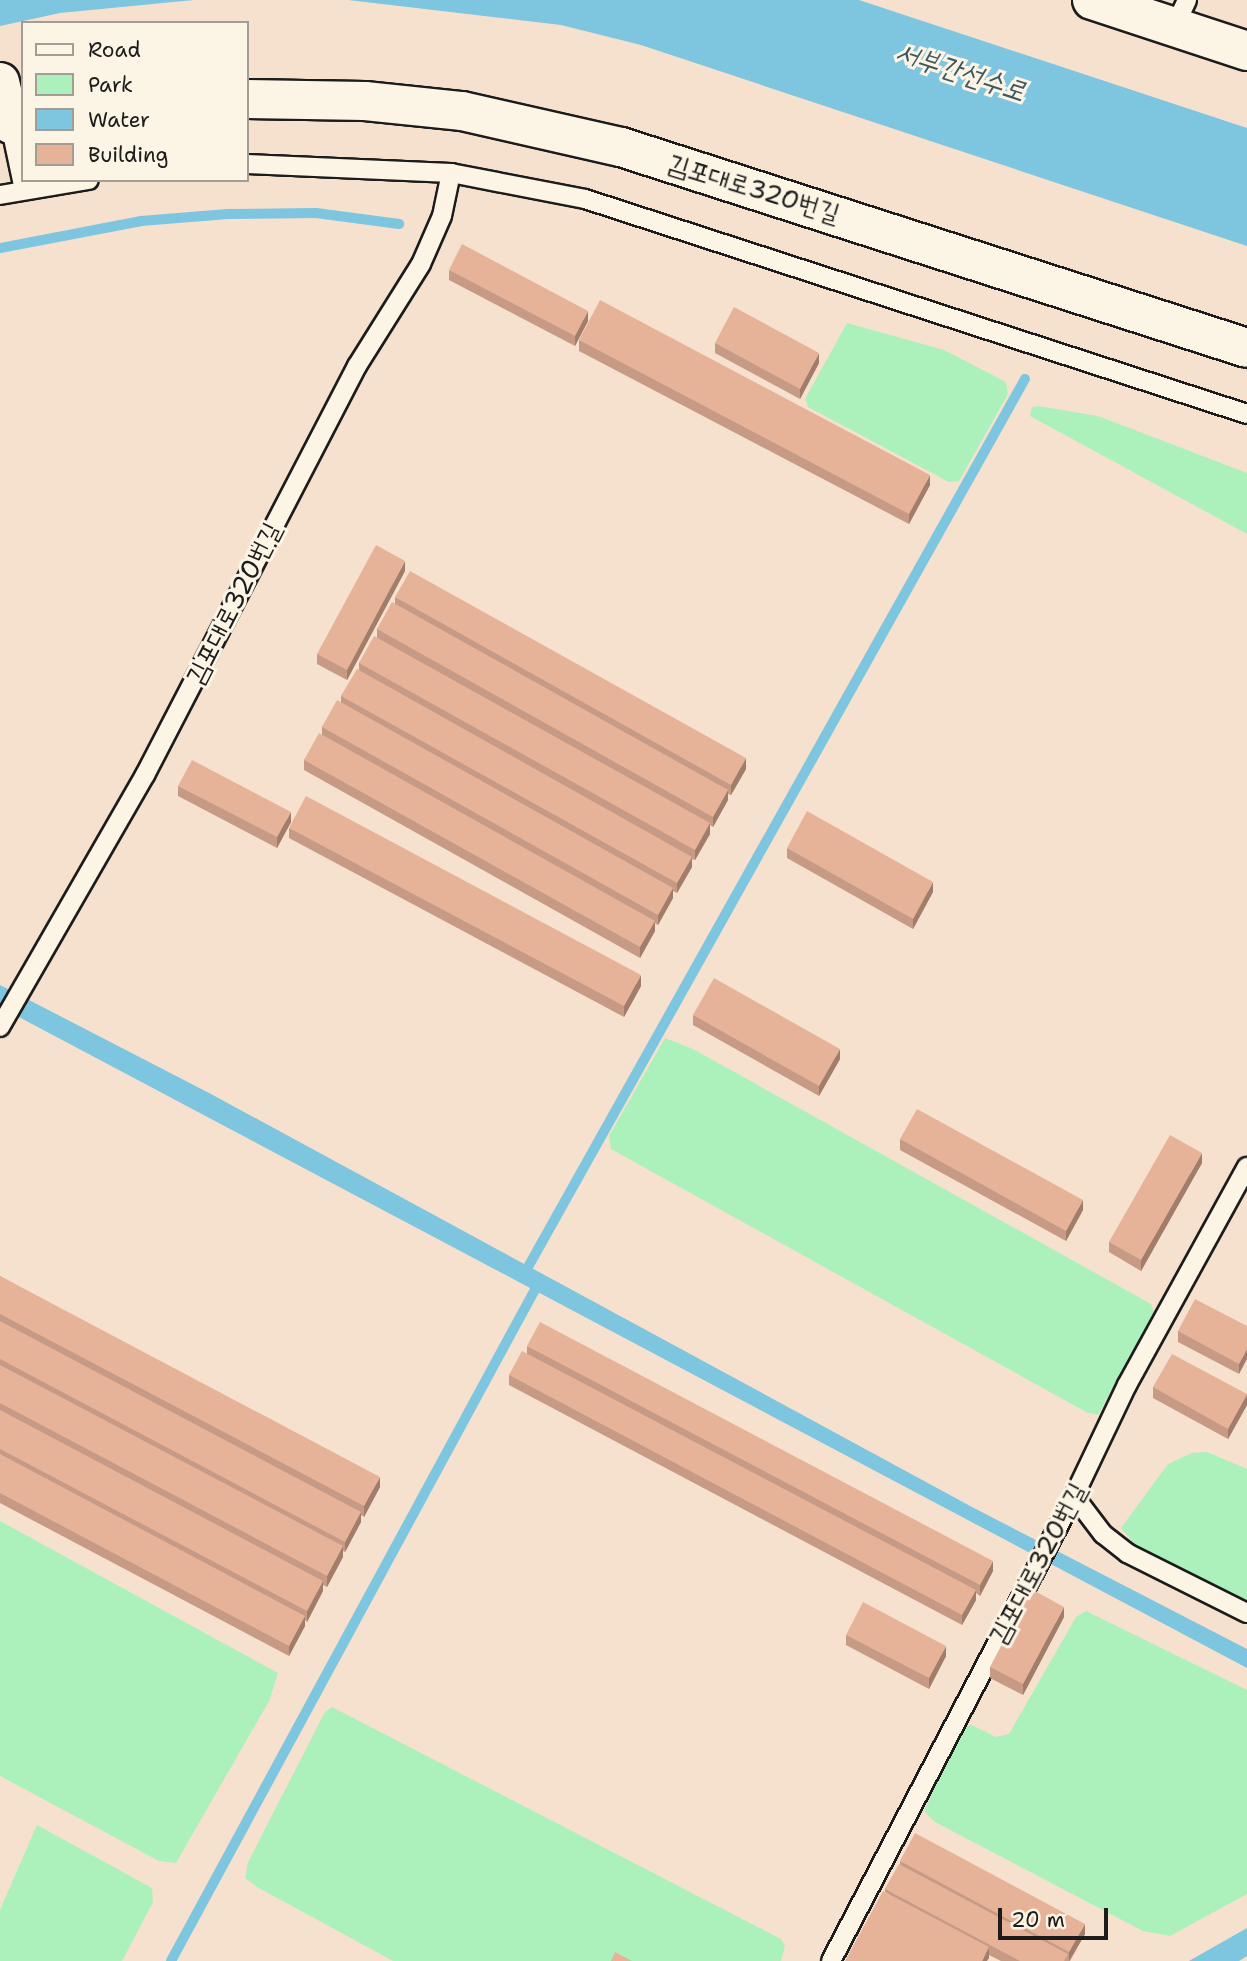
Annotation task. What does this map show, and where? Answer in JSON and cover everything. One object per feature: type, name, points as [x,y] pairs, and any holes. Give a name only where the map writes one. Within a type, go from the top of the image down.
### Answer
[{"type":"street","points":[[1092,0],[1180,14],[1247,51]]},
{"type":"street","points":[[0,82],[11,124]]},
{"type":"street","name":"김포대로320번길","points":[[248,99],[365,101],[462,111],[595,141],[739,182],[1247,348]]},
{"type":"lane","points":[[11,124],[21,175]]},
{"type":"lane","points":[[248,164],[451,173],[585,199],[1247,414]]},
{"type":"lane","name":"김포대로320번길","points":[[2,1024],[145,775],[357,366],[421,264],[442,216],[451,173]]},
{"type":"lane","points":[[22,182],[24,190]]},
{"type":"lane","points":[[0,195],[76,182]]},
{"type":"lane","name":"김포대로320번길","points":[[831,1961],[1031,1572],[1074,1496],[1127,1385],[1247,1167]]},
{"type":"lane","points":[[1074,1496],[1103,1534],[1127,1553],[1247,1613]]},
{"type":"green space","points":[[847,323],[944,350],[1006,382],[1008,394],[959,481],[949,482],[808,407],[805,399]]},
{"type":"green space","points":[[1032,407],[1098,416],[1247,473],[1247,534],[1030,416]]},
{"type":"green space","points":[[665,1038],[693,1049],[1151,1304],[1154,1312],[1098,1415],[1086,1412],[611,1149],[609,1136]]},
{"type":"green space","points":[[1207,1452],[1247,1469],[1247,1600],[1136,1546],[1121,1528],[1168,1464],[1192,1453]]},
{"type":"green space","points":[[0,1521],[278,1673],[269,1701],[176,1863],[159,1861],[0,1776]]},
{"type":"green space","points":[[1086,1611],[1247,1690],[1247,1894],[1170,1936],[1143,1931],[935,1822],[924,1811],[962,1727],[972,1725],[996,1737],[1009,1734],[1076,1617]]},
{"type":"green space","points":[[332,1707],[781,1939],[785,1946],[781,1961],[393,1961],[257,1887],[245,1878],[248,1862],[325,1712]]},
{"type":"green space","points":[[37,1825],[152,1888],[153,1902],[122,1961],[0,1961],[0,1910]]},
{"type":"water","points":[[0,0],[194,0],[60,13],[0,26]]},
{"type":"water","name":"서부간선수로","points":[[348,0],[859,0],[1247,128],[1247,246],[641,45],[561,25]]},
{"type":"water","points":[[0,985],[211,1094],[972,1507],[1247,1649],[1247,1668],[0,1007]]},
{"type":"water","points":[[1247,1928],[1247,1956],[1239,1961],[1189,1961]]},
{"type":"building","points":[[462,244],[588,311],[575,336],[449,270]]},
{"type":"building","points":[[600,300],[930,475],[909,514],[579,340]]},
{"type":"building","points":[[734,307],[819,353],[800,389],[715,343]]},
{"type":"building","points":[[376,545],[405,561],[347,670],[317,654]]},
{"type":"building","points":[[410,571],[746,758],[731,785],[395,597]]},
{"type":"building","points":[[392,602],[728,790],[713,817],[377,629]]},
{"type":"building","points":[[374,636],[710,823],[695,850],[359,663]]},
{"type":"building","points":[[357,669],[692,857],[677,883],[341,696]]},
{"type":"building","points":[[337,700],[673,888],[658,915],[322,727]]},
{"type":"building","points":[[319,733],[655,921],[640,947],[304,760]]},
{"type":"building","points":[[192,760],[291,812],[277,837],[178,786]]},
{"type":"building","points":[[306,796],[641,975],[624,1006],[289,828]]},
{"type":"building","points":[[807,811],[933,882],[913,919],[787,848]]},
{"type":"building","points":[[714,978],[840,1049],[819,1086],[693,1015]]},
{"type":"building","points":[[917,1109],[1083,1200],[1066,1231],[900,1139]]},
{"type":"building","points":[[1170,1135],[1202,1153],[1141,1260],[1109,1242]]},
{"type":"building","points":[[0,1276],[380,1477],[364,1506],[0,1314]]},
{"type":"building","points":[[1195,1299],[1247,1326],[1247,1349],[1239,1364],[1178,1331]]},
{"type":"building","points":[[0,1321],[361,1512],[345,1542],[0,1359]]},
{"type":"building","points":[[540,1322],[993,1561],[980,1585],[527,1346]]},
{"type":"building","points":[[522,1351],[976,1590],[962,1615],[509,1375]]},
{"type":"building","points":[[1172,1354],[1247,1394],[1228,1429],[1153,1387]]},
{"type":"building","points":[[0,1365],[343,1546],[327,1576],[0,1403]]},
{"type":"building","points":[[0,1410],[323,1581],[307,1611],[0,1449]]},
{"type":"building","points":[[0,1454],[305,1616],[289,1646],[0,1493]]},
{"type":"building","points":[[1031,1589],[1064,1607],[1023,1684],[990,1667]]},
{"type":"building","points":[[863,1602],[946,1646],[929,1678],[846,1635]]},
{"type":"building","points":[[915,1833],[1085,1924],[1069,1952],[900,1861]]},
{"type":"building","points":[[899,1864],[1068,1954],[1064,1961],[1020,1961],[885,1889]]},
{"type":"building","points":[[883,1891],[989,1947],[982,1961],[845,1961]]},
{"type":"building","points":[[615,1952],[632,1961],[611,1961]]},
{"type":"waterway","points":[[0,248],[141,221],[228,214],[316,213],[399,224]]},
{"type":"waterway","points":[[523,1276],[1025,379]]},
{"type":"waterway","points":[[171,1961],[538,1284]]}]
